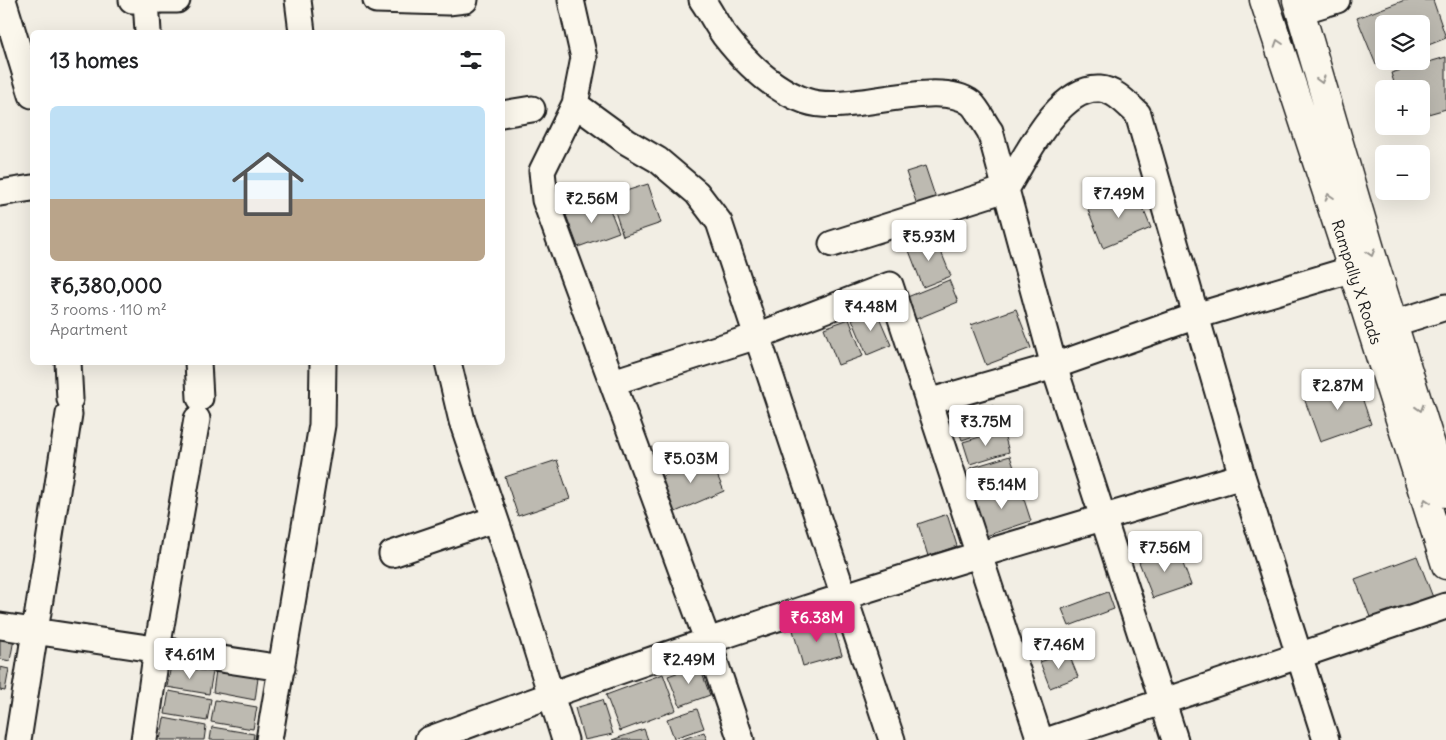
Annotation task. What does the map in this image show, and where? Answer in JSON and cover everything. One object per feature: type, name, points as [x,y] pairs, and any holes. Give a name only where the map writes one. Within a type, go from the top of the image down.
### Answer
[{"type":"main road","name":"Rampally X Roads","points":[[1264,0],[1353,269],[1446,565]]},
{"type":"main road","points":[[1299,6],[1372,256],[1394,323],[1438,441],[1446,492]]},
{"type":"street","points":[[3,0],[30,88]]},
{"type":"street","points":[[132,0],[177,0]]},
{"type":"street","points":[[146,0],[148,30]]},
{"type":"street","points":[[298,0],[302,30]]},
{"type":"street","points":[[376,0],[453,1]]},
{"type":"street","points":[[571,0],[584,58],[576,104],[542,171],[545,200],[708,642],[741,740]]},
{"type":"street","points":[[702,0],[724,35],[766,79],[807,101],[837,105],[902,96],[948,94],[971,103],[990,131],[1054,366],[1175,740]]},
{"type":"street","points":[[1299,6],[1336,0]]},
{"type":"street","points":[[832,244],[1006,189],[1053,113],[1081,93],[1100,89],[1117,95],[1138,114],[1242,476],[1326,740]]},
{"type":"street","points":[[576,104],[627,142],[658,160],[697,193],[719,222],[892,740]]},
{"type":"street","points":[[505,114],[532,109]]},
{"type":"street","points":[[0,193],[30,188]]},
{"type":"street","points":[[928,402],[1054,366],[1196,316],[1353,269]]},
{"type":"street","points":[[613,382],[757,336],[890,286],[977,556],[1040,740]]},
{"type":"street","points":[[1394,323],[1446,307]]},
{"type":"street","points":[[18,740],[69,406],[68,365]]},
{"type":"street","points":[[144,740],[157,650],[198,408],[198,365]]},
{"type":"street","points":[[269,740],[322,425],[323,365]]},
{"type":"street","points":[[449,365],[462,421],[496,519],[564,740]]},
{"type":"street","points":[[428,740],[549,694],[708,642],[977,556],[1105,519],[1242,476]]},
{"type":"street","points":[[392,554],[496,519]]},
{"type":"street","points":[[1049,740],[1300,657],[1446,606]]},
{"type":"street","points":[[0,626],[282,668]]},
{"type":"building","points":[[1405,0],[1433,0],[1446,38],[1430,44],[1430,15],[1375,15],[1375,63],[1357,18]]},
{"type":"building","points":[[1446,57],[1446,109],[1430,113],[1430,80],[1393,80],[1391,73],[1401,70],[1430,70],[1430,62]]},
{"type":"building","points":[[925,166],[937,202],[918,208],[906,172]]},
{"type":"building","points":[[648,184],[661,223],[623,236],[610,196]]},
{"type":"building","points":[[1136,191],[1151,228],[1103,248],[1088,210]]},
{"type":"building","points":[[606,200],[619,232],[578,247],[566,215]]},
{"type":"building","points":[[935,237],[951,276],[923,287],[908,248]]},
{"type":"building","points":[[949,280],[958,302],[914,320],[905,298]]},
{"type":"building","points":[[1016,309],[1031,348],[986,365],[971,325]]},
{"type":"building","points":[[876,310],[891,345],[867,355],[852,319]]},
{"type":"building","points":[[849,319],[863,356],[838,365],[824,328]]},
{"type":"building","points":[[1356,380],[1371,424],[1320,442],[1304,398]]},
{"type":"building","points":[[992,405],[1000,427],[962,440],[954,417]]},
{"type":"building","points":[[1003,430],[1009,452],[970,464],[963,442]]},
{"type":"building","points":[[709,456],[724,491],[673,513],[658,478]]},
{"type":"building","points":[[1010,456],[1018,479],[978,492],[970,468]]},
{"type":"building","points":[[557,460],[570,499],[518,516],[505,477]]},
{"type":"building","points":[[1019,484],[1031,521],[986,536],[974,498]]},
{"type":"building","points":[[947,514],[957,546],[928,556],[918,524]]},
{"type":"building","points":[[1177,548],[1191,585],[1153,598],[1139,562]]},
{"type":"building","points":[[1417,556],[1434,600],[1372,622],[1355,579]]},
{"type":"building","points":[[1108,592],[1114,609],[1069,626],[1062,609]]},
{"type":"building","points":[[831,619],[842,655],[803,666],[793,630]]},
{"type":"building","points":[[0,636],[14,639],[10,661],[0,659]]},
{"type":"building","points":[[1068,652],[1078,677],[1050,688],[1040,662]]},
{"type":"building","points":[[171,665],[213,672],[209,694],[167,687]]},
{"type":"building","points":[[699,665],[710,695],[680,706],[668,676]]},
{"type":"building","points":[[0,667],[9,669],[5,691],[0,690]]},
{"type":"building","points":[[216,670],[258,678],[255,700],[213,692]]},
{"type":"building","points":[[663,674],[676,710],[620,731],[606,695]]},
{"type":"building","points":[[169,691],[211,699],[207,721],[165,714]]},
{"type":"building","points":[[215,700],[257,707],[253,729],[211,722]]},
{"type":"building","points":[[602,700],[613,734],[584,740],[575,708]]},
{"type":"building","points":[[697,709],[704,728],[674,738],[667,719]]},
{"type":"building","points":[[164,718],[206,726],[204,740],[160,740]]},
{"type":"building","points":[[212,727],[254,734],[253,740],[210,740]]},
{"type":"building","points":[[644,729],[648,740],[612,740]]},
{"type":"building","points":[[704,732],[707,740],[680,740]]}]
